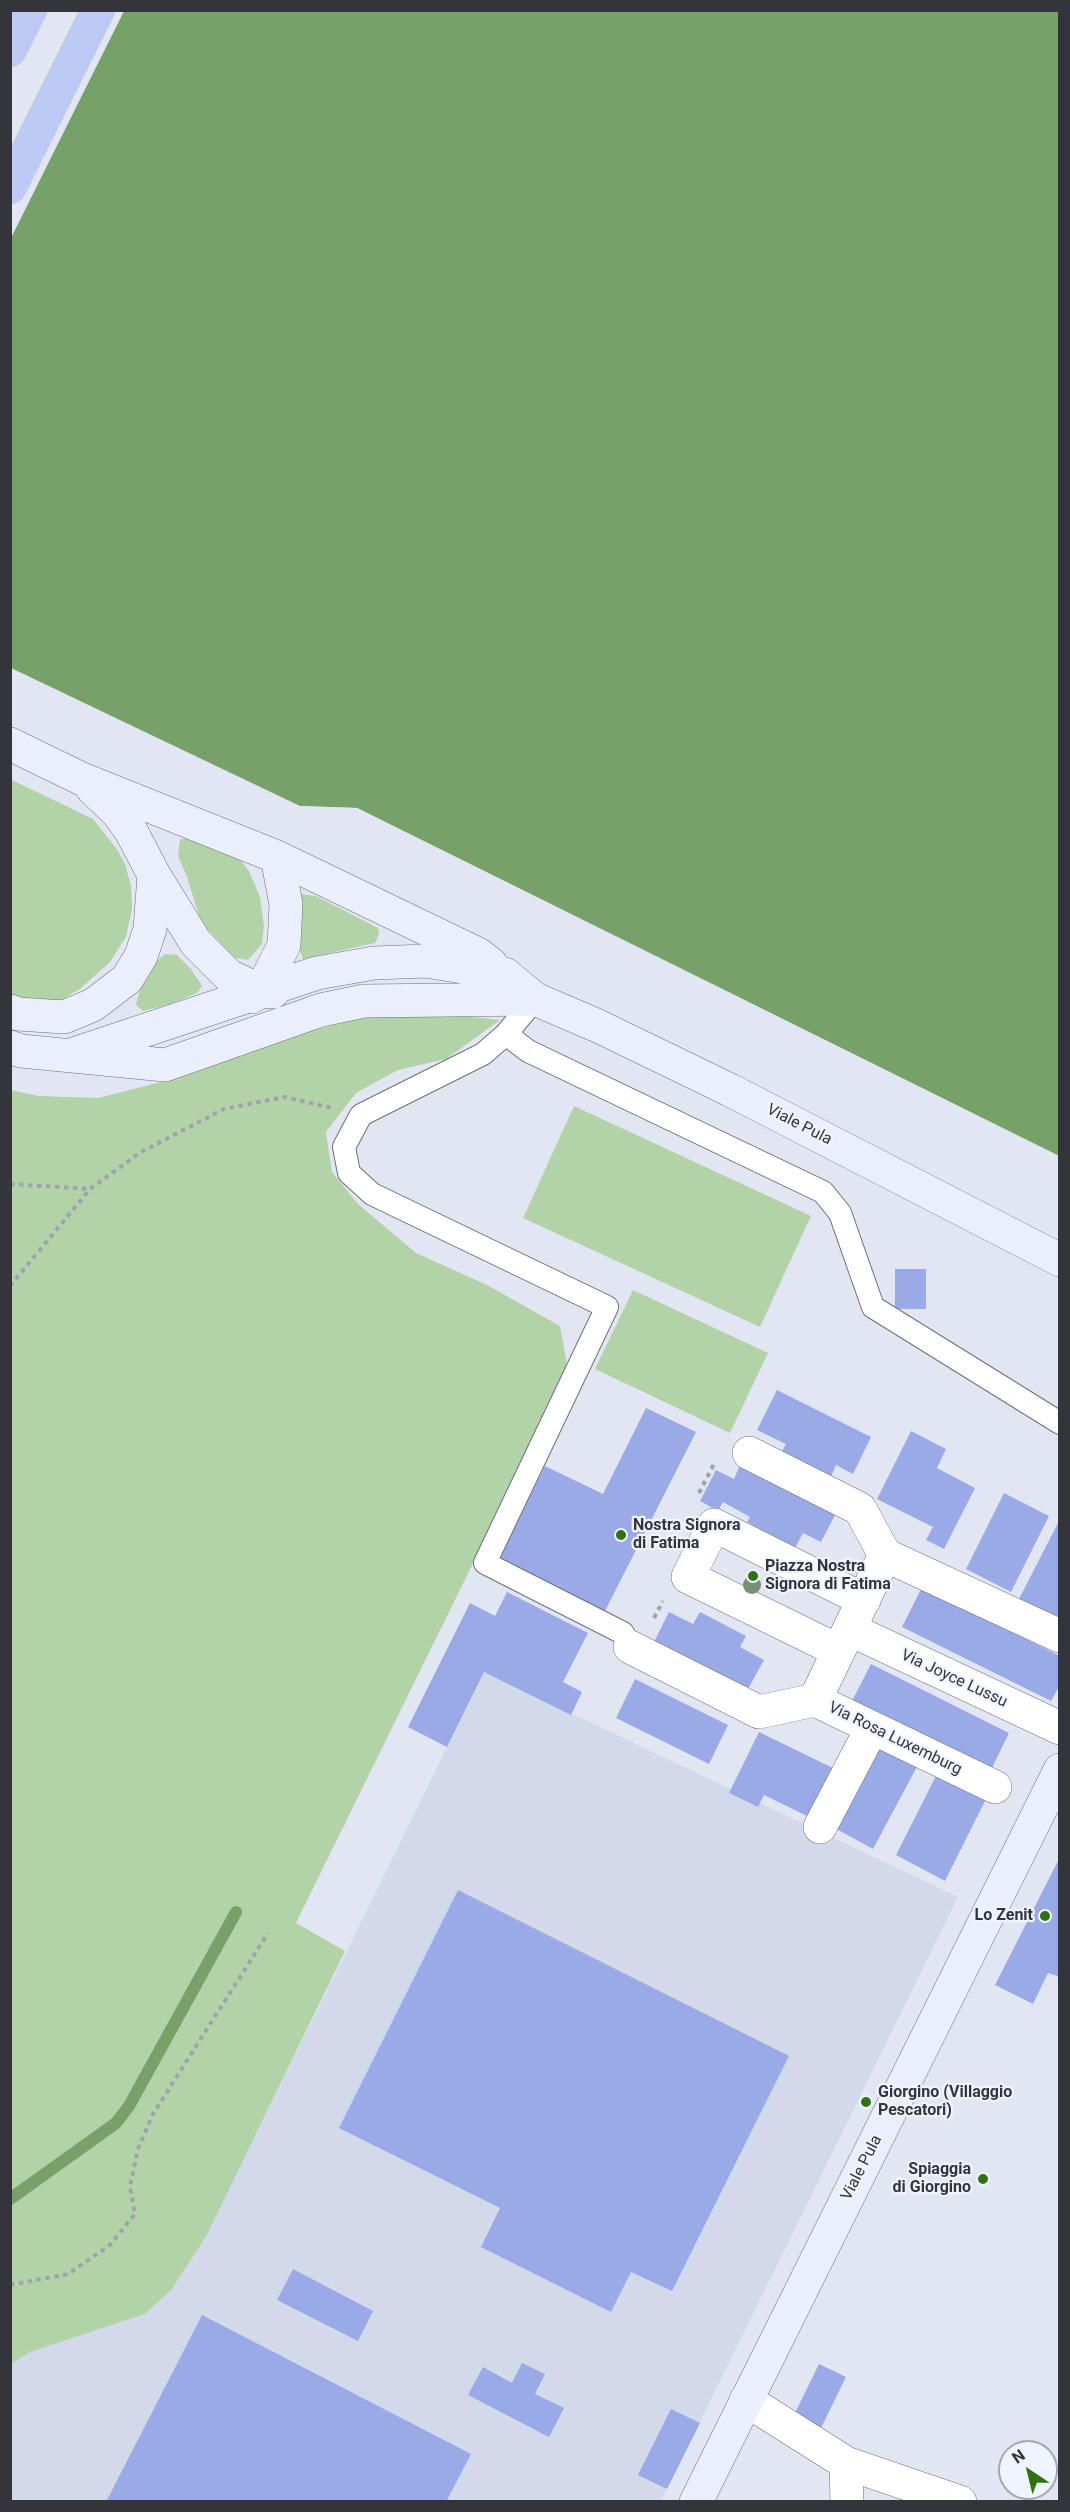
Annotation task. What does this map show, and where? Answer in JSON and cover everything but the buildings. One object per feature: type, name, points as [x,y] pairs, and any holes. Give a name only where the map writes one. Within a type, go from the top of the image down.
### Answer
[{"type":"highway","points":[[10,50],[30,10]]},
{"type":"highway","points":[[10,187],[98,10]]},
{"type":"street","points":[[10,744],[82,779],[277,856],[478,954],[535,999]]},
{"type":"street","points":[[82,779],[117,812],[196,943],[229,976],[261,991],[293,994],[385,982],[416,981],[443,999]]},
{"type":"street","points":[[128,1061],[194,1036],[261,991],[284,945],[286,904],[277,856]]},
{"type":"street","points":[[10,1011],[18,1014],[64,1017],[93,1005],[127,979],[141,956],[150,929],[154,875]]},
{"type":"street","points":[[71,1055],[317,973],[374,963],[426,961],[505,974]]},
{"type":"street","points":[[10,1047],[21,1051],[165,1065],[321,1010],[364,1001],[535,999]]},
{"type":"street","name":"Viale Pula","points":[[535,999],[598,1026],[730,1090],[1059,1260]]},
{"type":"street","points":[[748,1453],[860,1509],[885,1555],[1059,1636]]},
{"type":"street","points":[[844,1640],[688,1577],[714,1525],[864,1600]]},
{"type":"street","points":[[815,1700],[885,1555]]},
{"type":"street","name":"Via Joyce Lussu","points":[[844,1640],[1059,1728]]},
{"type":"street","name":"Via Rosa Luxemburg","points":[[633,1649],[759,1712],[815,1700],[995,1787]]},
{"type":"street","points":[[820,1827],[872,1728]]},
{"type":"street","name":"Viale Pula","points":[[696,2502],[1059,1770]]},
{"type":"street","points":[[746,2400],[846,2463],[960,2502]]},
{"type":"street","points":[[846,2463],[847,2502]]},
{"type":"lane","points":[[535,999],[506,1035],[483,1054],[361,1115],[344,1147],[349,1173],[372,1194],[607,1307],[485,1563],[623,1633],[633,1649]]},
{"type":"lane","points":[[506,1035],[528,1051],[824,1192],[840,1213],[873,1307],[1059,1423]]},
{"type":"path","points":[[10,1286],[90,1189],[141,1152],[224,1109],[285,1097],[361,1115]]},
{"type":"path","points":[[10,1184],[90,1189]]},
{"type":"path","points":[[714,1525],[693,1505],[726,1442],[748,1453]]},
{"type":"path","points":[[633,1649],[667,1594],[688,1577]]},
{"type":"path","points":[[10,2285],[68,2274],[110,2245],[135,2214],[130,2187],[138,2149],[153,2114],[268,1933]]},
{"type":"shaded area","points":[[10,11],[1059,11],[1059,1156],[357,808],[300,806],[11,668]]},
{"type":"shaded area","points":[[10,779],[93,819],[116,848],[125,864],[131,886],[132,909],[126,937],[110,962],[80,989],[61,1000],[11,999]]},
{"type":"shaded area","points":[[201,838],[239,858],[249,871],[260,897],[264,926],[262,944],[248,960],[235,958],[201,922],[178,856],[180,839]]},
{"type":"shaded area","points":[[300,894],[316,896],[378,928],[379,934],[375,943],[303,959],[298,946]]},
{"type":"shaded area","points":[[165,954],[177,955],[191,969],[202,986],[197,993],[170,1004],[143,1011],[136,1005],[141,984],[153,964]]},
{"type":"shaded area","points":[[418,1014],[500,1020],[446,1059],[398,1070],[356,1093],[326,1132],[332,1172],[358,1204],[416,1253],[487,1285],[560,1326],[568,1370],[296,1923],[345,1951],[207,2235],[172,2289],[145,2314],[30,2352],[11,2364],[10,1090],[39,1096],[98,1098],[165,1081],[275,1041],[355,1019]]},
{"type":"shaded area","points":[[574,1106],[811,1216],[760,1327],[523,1218]]},
{"type":"shaded area","points":[[633,1290],[768,1353],[730,1433],[595,1369]]},
{"type":"shaded area","points":[[484,1672],[958,1897],[661,2501],[11,2501],[10,2364],[29,2352],[145,2314],[172,2289],[207,2235]]},
{"type":"pier","points":[[11,11],[124,11],[11,238]]},
{"type":"pier","points":[[300,806],[357,808],[1059,1156],[1060,1159],[356,811],[306,809]]},
{"type":"waterway","points":[[10,2199],[116,2123],[129,2106],[236,1912]]},
{"type":"place","name":"Nostra Signora di Fatima","points":[[621,1535]]},
{"type":"place","name":"Piazza Nostra Signora di Fatima","points":[[753,1576]]},
{"type":"place","name":"Lo Zenit","points":[[1045,1916]]},
{"type":"place","name":"Giorgino (Villaggio Pescatori)","points":[[866,2102]]},
{"type":"place","name":"Spiaggia di Giorgino","points":[[983,2179]]}]
